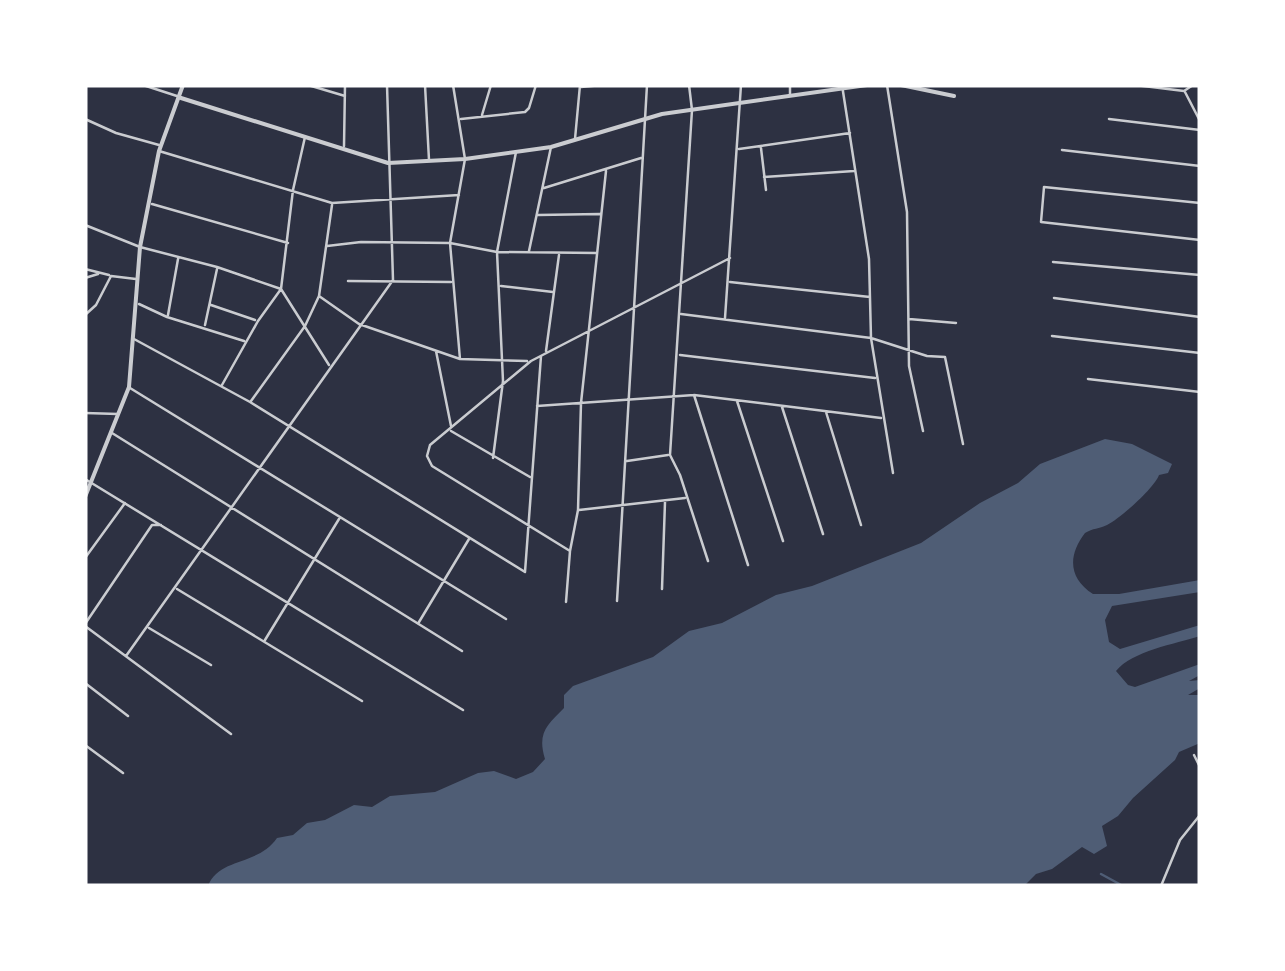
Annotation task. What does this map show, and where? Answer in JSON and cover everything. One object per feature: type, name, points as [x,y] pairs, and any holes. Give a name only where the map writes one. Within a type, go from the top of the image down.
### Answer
[{"type":"street","points":[[144,85],[388,163],[466,159],[551,147],[662,114],[867,85]]},
{"type":"street","points":[[85,497],[129,387],[140,247],[160,148],[183,85]]},
{"type":"street","points":[[308,85],[345,96]]},
{"type":"street","points":[[344,148],[345,85]]},
{"type":"street","points":[[126,656],[392,280],[387,85]]},
{"type":"street","points":[[425,85],[430,161]]},
{"type":"street","points":[[453,85],[466,159],[450,243],[460,359]]},
{"type":"street","points":[[481,117],[491,85]]},
{"type":"street","points":[[459,120],[527,110],[536,85]]},
{"type":"street","points":[[574,140],[580,86],[602,85]]},
{"type":"street","points":[[617,601],[647,85]]},
{"type":"street","points":[[689,85],[692,110],[670,454],[708,560]]},
{"type":"street","points":[[725,319],[741,85]]},
{"type":"street","points":[[790,85],[790,96]]},
{"type":"street","points":[[887,85],[907,212],[910,351],[915,404],[923,431]]},
{"type":"street","points":[[901,85],[934,88],[954,96]]},
{"type":"street","points":[[1135,85],[1184,91],[1194,85]]},
{"type":"street","points":[[843,87],[870,260],[871,338],[893,473]]},
{"type":"street","points":[[1184,91],[1200,122]]},
{"type":"street","points":[[1109,119],[1200,130]]},
{"type":"street","points":[[85,120],[332,203],[459,195]]},
{"type":"street","points":[[738,150],[850,133]]},
{"type":"street","points":[[221,386],[281,289],[293,190],[305,136]]},
{"type":"street","points":[[761,146],[766,190]]},
{"type":"street","points":[[529,252],[551,147]]},
{"type":"street","points":[[1062,150],[1200,166]]},
{"type":"street","points":[[493,458],[504,381],[497,252],[516,152]]},
{"type":"street","points":[[543,188],[642,157]]},
{"type":"street","points":[[566,602],[578,510],[581,402],[606,171]]},
{"type":"street","points":[[764,178],[856,171]]},
{"type":"street","points":[[1200,203],[1044,186],[1041,222],[1200,240]]},
{"type":"street","points":[[250,402],[305,326],[319,296],[332,203]]},
{"type":"street","points":[[150,204],[288,243]]},
{"type":"street","points":[[536,215],[602,214]]},
{"type":"street","points":[[85,225],[140,247],[281,289],[330,366]]},
{"type":"street","points":[[327,246],[450,243],[497,252],[598,253]]},
{"type":"street","points":[[134,340],[250,402],[525,572],[543,356],[559,255]]},
{"type":"street","points":[[167,317],[178,258]]},
{"type":"street","points":[[570,551],[429,462],[430,445],[531,361],[730,258]]},
{"type":"street","points":[[1053,262],[1200,275]]},
{"type":"street","points":[[205,328],[218,268]]},
{"type":"street","points":[[85,270],[137,279]]},
{"type":"street","points":[[85,278],[101,272]]},
{"type":"street","points":[[85,315],[96,305],[110,276]]},
{"type":"street","points":[[348,281],[454,282]]},
{"type":"street","points":[[728,282],[870,297]]},
{"type":"street","points":[[498,286],[554,292]]},
{"type":"street","points":[[319,296],[359,324],[460,359],[531,361]]},
{"type":"street","points":[[1054,298],[1200,316]]},
{"type":"street","points":[[137,303],[167,317],[246,342]]},
{"type":"street","points":[[210,304],[258,321]]},
{"type":"street","points":[[680,313],[871,338],[944,357],[963,444]]},
{"type":"street","points":[[909,319],[956,322]]},
{"type":"street","points":[[1052,336],[1200,354]]},
{"type":"street","points":[[436,350],[450,429],[532,478]]},
{"type":"street","points":[[678,355],[877,378]]},
{"type":"street","points":[[1088,379],[1200,392]]},
{"type":"street","points":[[129,387],[506,618]]},
{"type":"street","points":[[538,406],[673,394],[882,418]]},
{"type":"street","points":[[694,395],[748,564]]},
{"type":"street","points":[[738,401],[784,541]]},
{"type":"street","points":[[782,406],[823,534]]},
{"type":"street","points":[[85,412],[119,414]]},
{"type":"street","points":[[826,412],[861,525]]},
{"type":"street","points":[[112,433],[462,650]]},
{"type":"street","points":[[627,462],[670,454]]},
{"type":"street","points":[[85,479],[463,710]]},
{"type":"street","points":[[578,510],[687,498]]},
{"type":"street","points":[[662,589],[666,502]]},
{"type":"street","points":[[85,558],[126,503]]},
{"type":"street","points":[[264,642],[340,517]]},
{"type":"street","points":[[161,525],[152,525],[85,625],[231,734]]},
{"type":"street","points":[[418,623],[470,538]]},
{"type":"street","points":[[176,588],[362,701]]},
{"type":"street","points":[[147,627],[211,664]]},
{"type":"street","points":[[85,683],[128,716]]},
{"type":"street","points":[[85,745],[124,773]]},
{"type":"street","points":[[1194,755],[1200,768]]},
{"type":"street","points":[[1161,886],[1180,840],[1200,816]]},
{"type":"water","points":[[1105,439],[1132,444],[1172,464],[1168,473],[1159,475],[1120,516],[1085,533],[1073,558],[1075,573],[1093,594],[1119,594],[1200,580],[1200,592],[1112,606],[1105,620],[1109,642],[1120,649],[1200,625],[1200,636],[1143,653],[1116,671],[1135,687],[1200,664],[1200,675],[1189,681],[1200,680],[1200,688],[1188,695],[1200,695],[1200,743],[1179,752],[1118,816],[1102,826],[1107,846],[1094,854],[1082,847],[1052,869],[1036,874],[1024,886],[208,886],[221,870],[260,853],[277,838],[293,835],[307,823],[325,820],[354,805],[372,807],[390,796],[435,792],[478,773],[494,771],[516,779],[533,772],[545,759],[545,730],[564,708],[564,695],[573,686],[653,657],[689,631],[722,623],[776,595],[812,586],[921,543],[1018,483],[1040,464]]},
{"type":"waterway","points":[[1101,874],[1123,886]]}]
